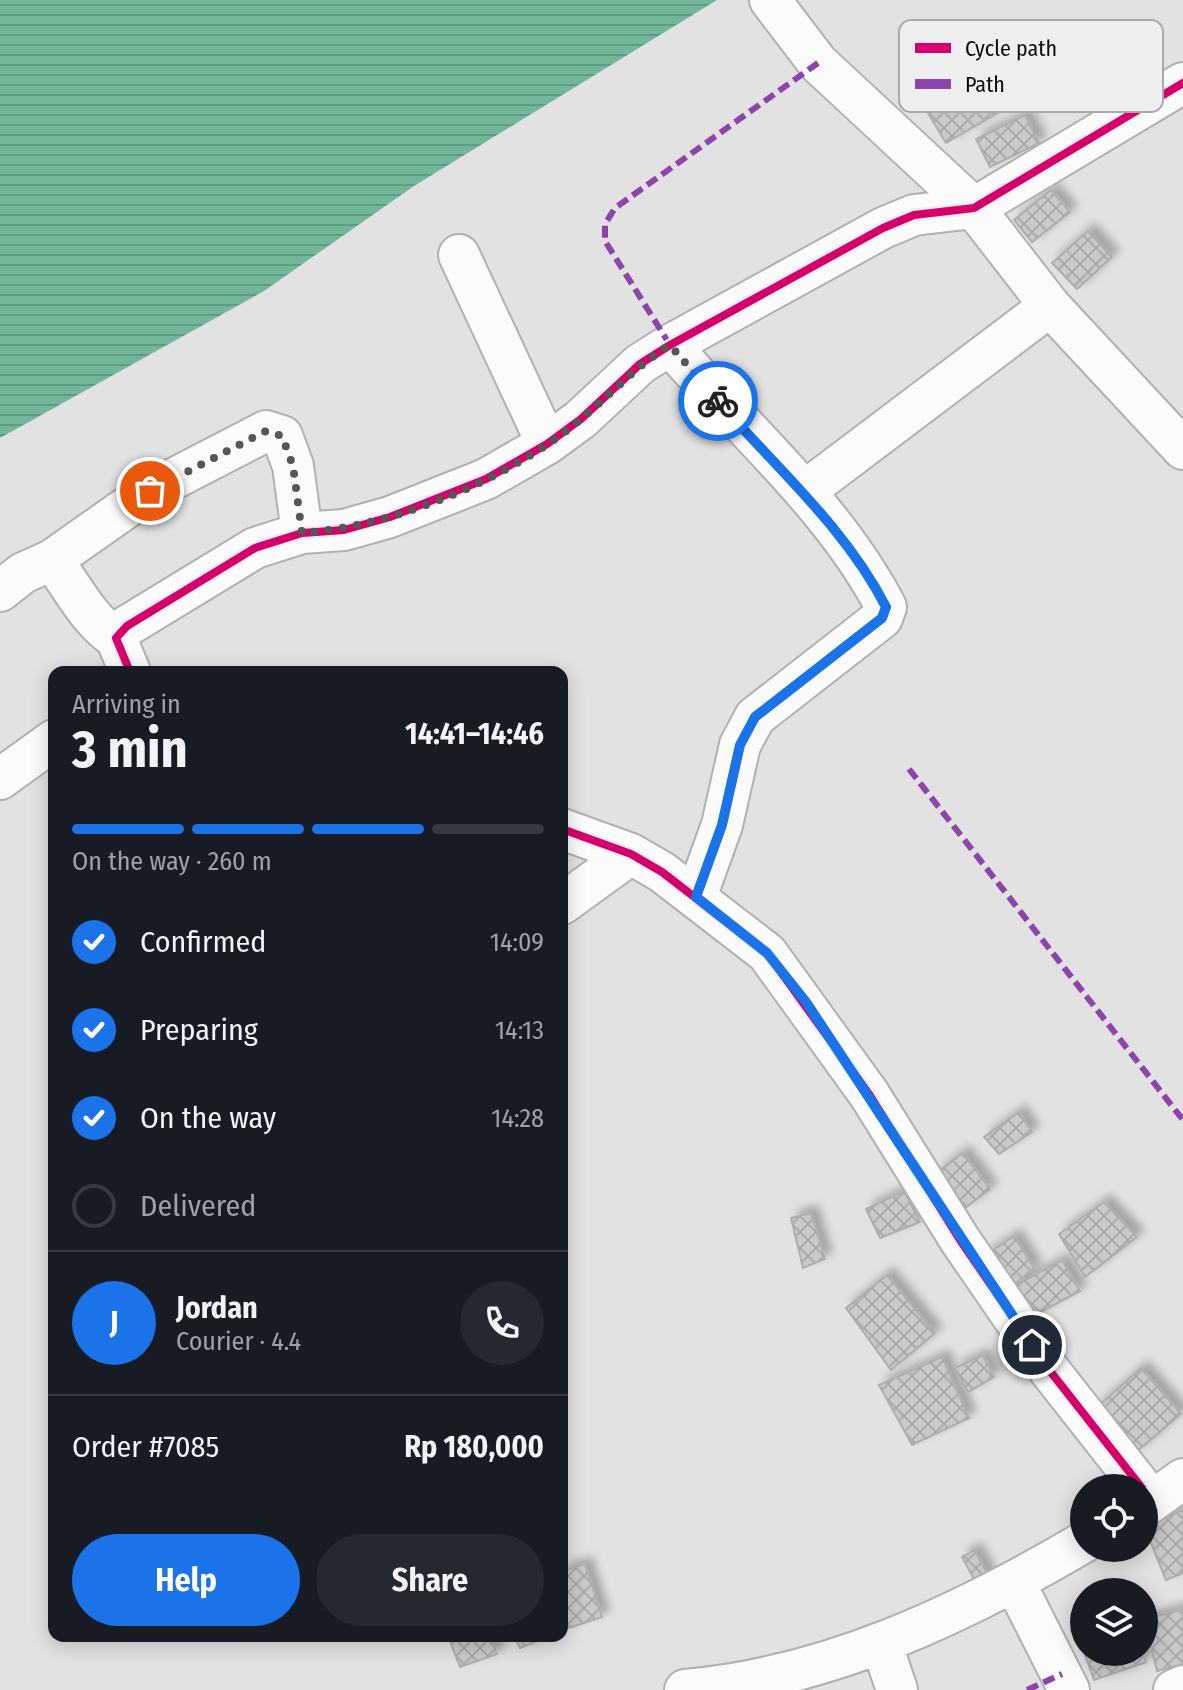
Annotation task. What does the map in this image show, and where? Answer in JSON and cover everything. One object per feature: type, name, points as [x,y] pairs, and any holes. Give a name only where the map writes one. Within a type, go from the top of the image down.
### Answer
[{"type":"street","points":[[770,0],[818,63],[974,208],[1050,306],[1183,449]]},
{"type":"street","points":[[1163,95],[1183,83]]},
{"type":"street","points":[[123,655],[127,626],[255,548],[302,533],[344,530],[390,517],[486,479],[547,444],[581,419],[640,364],[670,345],[883,228],[914,215],[974,208],[1135,112]]},
{"type":"street","points":[[459,255],[547,444]]},
{"type":"street","points":[[805,491],[1050,306]]},
{"type":"street","points":[[670,345],[805,491],[874,584],[886,607],[882,618],[755,717],[740,745],[722,825],[696,897]]},
{"type":"street","points":[[0,591],[23,573],[52,560],[150,491],[266,431],[282,436],[293,466],[302,533]]},
{"type":"street","points":[[52,560],[86,611],[123,655]]},
{"type":"street","points":[[0,779],[48,744]]},
{"type":"street","points":[[568,831],[631,854],[696,897],[767,953],[806,1002],[1050,1371],[1137,1474]]},
{"type":"street","points":[[568,900],[631,854]]},
{"type":"street","points":[[685,1690],[788,1674],[882,1645],[1015,1583],[1070,1550]]},
{"type":"street","points":[[1015,1583],[1069,1690]]},
{"type":"street","points":[[882,1645],[897,1690]]},
{"type":"street","points":[[1174,1690],[1183,1686]]},
{"type":"shaded area","points":[[0,0],[717,0],[414,186],[264,291],[0,438]]},
{"type":"building","points":[[930,112],[1000,112],[946,143]]},
{"type":"building","points":[[1025,115],[1039,143],[990,167],[976,139]]},
{"type":"building","points":[[1051,190],[1070,212],[1032,242],[1014,220]]},
{"type":"building","points":[[1088,231],[1112,257],[1077,289],[1052,263]]},
{"type":"building","points":[[1019,1112],[1032,1132],[999,1154],[984,1137]]},
{"type":"building","points":[[963,1153],[990,1189],[965,1208],[937,1172]]},
{"type":"building","points":[[904,1191],[920,1222],[880,1238],[866,1209]]},
{"type":"building","points":[[1104,1202],[1137,1237],[1085,1277],[1059,1234]]},
{"type":"building","points":[[811,1213],[825,1259],[803,1268],[791,1218]]},
{"type":"building","points":[[1014,1236],[1034,1268],[1009,1289],[984,1256]]},
{"type":"building","points":[[1062,1260],[1080,1291],[1026,1320],[1009,1289]]},
{"type":"building","points":[[887,1275],[935,1333],[891,1370],[846,1308]]},
{"type":"building","points":[[983,1355],[994,1377],[968,1392],[955,1368]]},
{"type":"building","points":[[942,1357],[969,1418],[912,1445],[879,1385]]},
{"type":"building","points":[[1141,1368],[1181,1414],[1135,1453],[1096,1408]]},
{"type":"building","points":[[1183,1510],[1183,1573],[1166,1580],[1158,1560],[1158,1520]]},
{"type":"building","points":[[974,1550],[990,1578],[977,1585],[962,1557]]},
{"type":"building","points":[[585,1564],[602,1617],[568,1628],[568,1569]]},
{"type":"building","points":[[1183,1609],[1183,1664],[1157,1671],[1156,1666],[1158,1616]]},
{"type":"building","points":[[450,1642],[492,1642],[497,1654],[460,1667]]},
{"type":"building","points":[[517,1642],[535,1642],[520,1648]]},
{"type":"building","points":[[1089,1666],[1134,1666],[1094,1680]]},
{"type":"marked path","points":[[670,345],[605,241],[605,224],[615,208],[818,63]]},
{"type":"marked path","points":[[909,769],[1183,1120]]},
{"type":"marked path","points":[[1027,1690],[1062,1674]]},
{"type":"cycle path","points":[[1163,95],[1183,83]]},
{"type":"cycle path","points":[[128,666],[116,638],[127,626],[255,548],[302,533],[344,530],[390,517],[486,479],[547,444],[581,419],[640,364],[670,345],[883,228],[914,215],[974,208],[1135,112]]},
{"type":"cycle path","points":[[568,831],[631,854],[662,872],[767,953],[869,1094],[960,1240],[1050,1371],[1131,1474]]},
{"type":"way so far","points":[[150,491],[266,431],[282,436],[293,466],[302,533],[344,530],[390,517],[486,479],[521,460],[581,419],[640,364],[670,345],[718,401]]},
{"type":"route","points":[[718,401],[805,491],[874,584],[886,607],[882,618],[808,679],[755,717],[740,745],[722,825],[696,897],[767,953],[806,1002],[1032,1345]]}]
